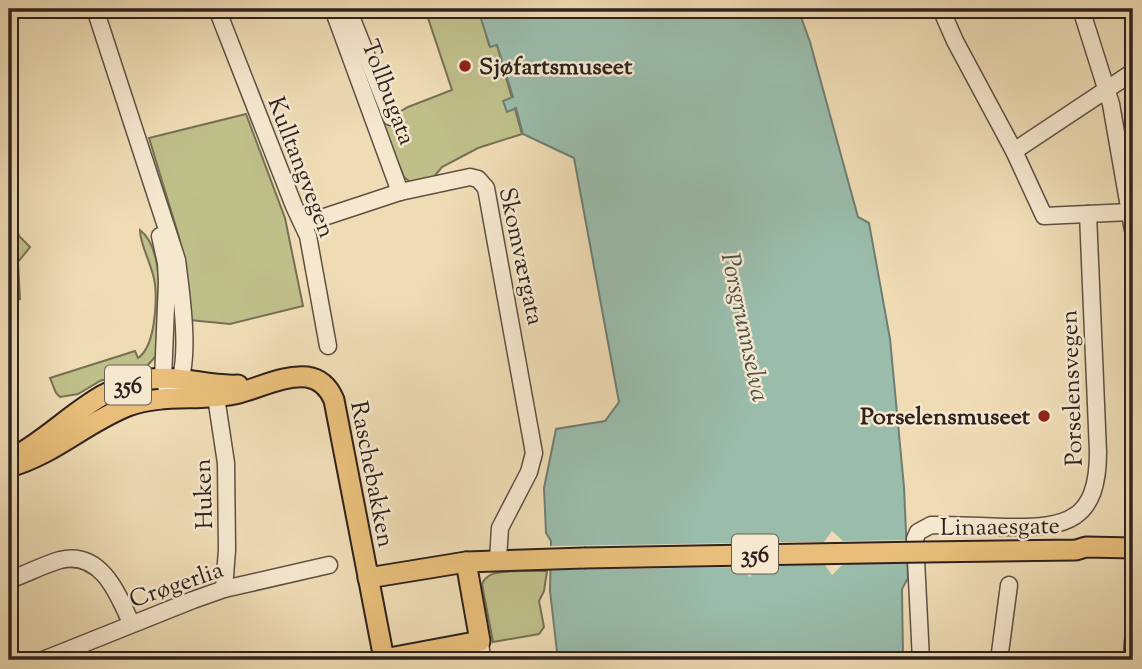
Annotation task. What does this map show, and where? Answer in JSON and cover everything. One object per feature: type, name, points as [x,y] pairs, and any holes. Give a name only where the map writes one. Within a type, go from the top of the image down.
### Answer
[{"type":"main road","name":"Raschebakken","points":[[9,459],[91,403],[138,381],[173,379],[228,386],[267,384],[305,377],[321,382],[331,392],[338,415],[368,578],[466,562]]},
{"type":"main road","name":"Raschebakken","points":[[9,470],[33,460],[126,407],[143,402],[216,397],[267,384]]},
{"type":"main road","name":"356","points":[[9,447],[57,428]]},
{"type":"main road","name":"Linaaesgate","points":[[498,559],[1133,548]]},
{"type":"main road","name":"Linaaesgate","points":[[1076,550],[1086,554],[1133,559]]},
{"type":"main road","name":"356","points":[[368,578],[384,660],[481,651],[466,562],[498,559]]},
{"type":"street","points":[[95,9],[177,260],[181,298],[172,399]]},
{"type":"street","name":"Kulltangvegen","points":[[217,9],[308,236],[328,346]]},
{"type":"street","name":"Tollbugata","points":[[333,9],[400,192]]},
{"type":"street","points":[[348,9],[391,117]]},
{"type":"street","points":[[941,9],[1044,216],[1130,212]]},
{"type":"street","points":[[1081,9],[1127,150],[1133,230]]},
{"type":"street","points":[[1014,151],[1133,72]]},
{"type":"street","name":"Skomværgata","points":[[303,224],[400,192],[470,177],[478,179],[486,188],[534,453],[533,463],[500,528],[498,559]]},
{"type":"street","name":"Porselensvegen","points":[[921,660],[915,540],[918,532],[931,525],[1055,525],[1076,516],[1085,508],[1096,485],[1098,452],[1088,214]]},
{"type":"street","name":"Huken","points":[[216,397],[226,463],[225,589]]},
{"type":"street","points":[[9,580],[60,560],[71,559],[88,563],[98,568],[110,580],[131,624]]},
{"type":"street","name":"Crøgerlia","points":[[43,660],[225,589],[330,565]]},
{"type":"street","points":[[999,660],[1009,585]]},
{"type":"street","points":[[1132,660],[1133,641]]},
{"type":"green space","points":[[425,9],[479,9],[489,45],[497,45],[522,134],[478,148],[442,167],[433,178],[410,182],[404,177],[382,122],[408,107],[452,90]]},
{"type":"green space","points":[[246,114],[285,218],[303,306],[230,324],[190,320],[186,273],[179,237],[149,138]]},
{"type":"green space","points":[[9,202],[19,236],[30,247],[18,262],[20,299],[9,303]]},
{"type":"green space","points":[[140,230],[149,240],[158,271],[156,356],[146,367],[100,381],[78,394],[60,397],[50,378],[135,351],[138,358],[148,344],[155,313],[155,284]]},
{"type":"green space","points":[[547,571],[544,591],[539,601],[544,627],[539,634],[493,642],[482,584],[493,574]]},
{"type":"water","name":"Porsgrunnselva","points":[[478,9],[798,9],[810,42],[858,217],[869,223],[890,339],[904,487],[908,578],[902,589],[903,660],[558,660],[550,591],[551,541],[546,533],[544,488],[556,429],[605,421],[619,402],[574,158],[523,134],[516,108],[507,112],[503,101],[513,97],[497,45],[490,47]]},
{"type":"pier","points":[[832,531],[843,541],[910,540],[911,564],[843,564],[832,575],[825,565],[758,566],[750,577],[740,567],[549,570],[548,546],[739,543],[749,533],[757,542],[824,542]]},
{"type":"place","name":"Sjøfartsmuseet","points":[[465,66]]},
{"type":"place","name":"Porselensmuseet","points":[[1044,416]]}]
